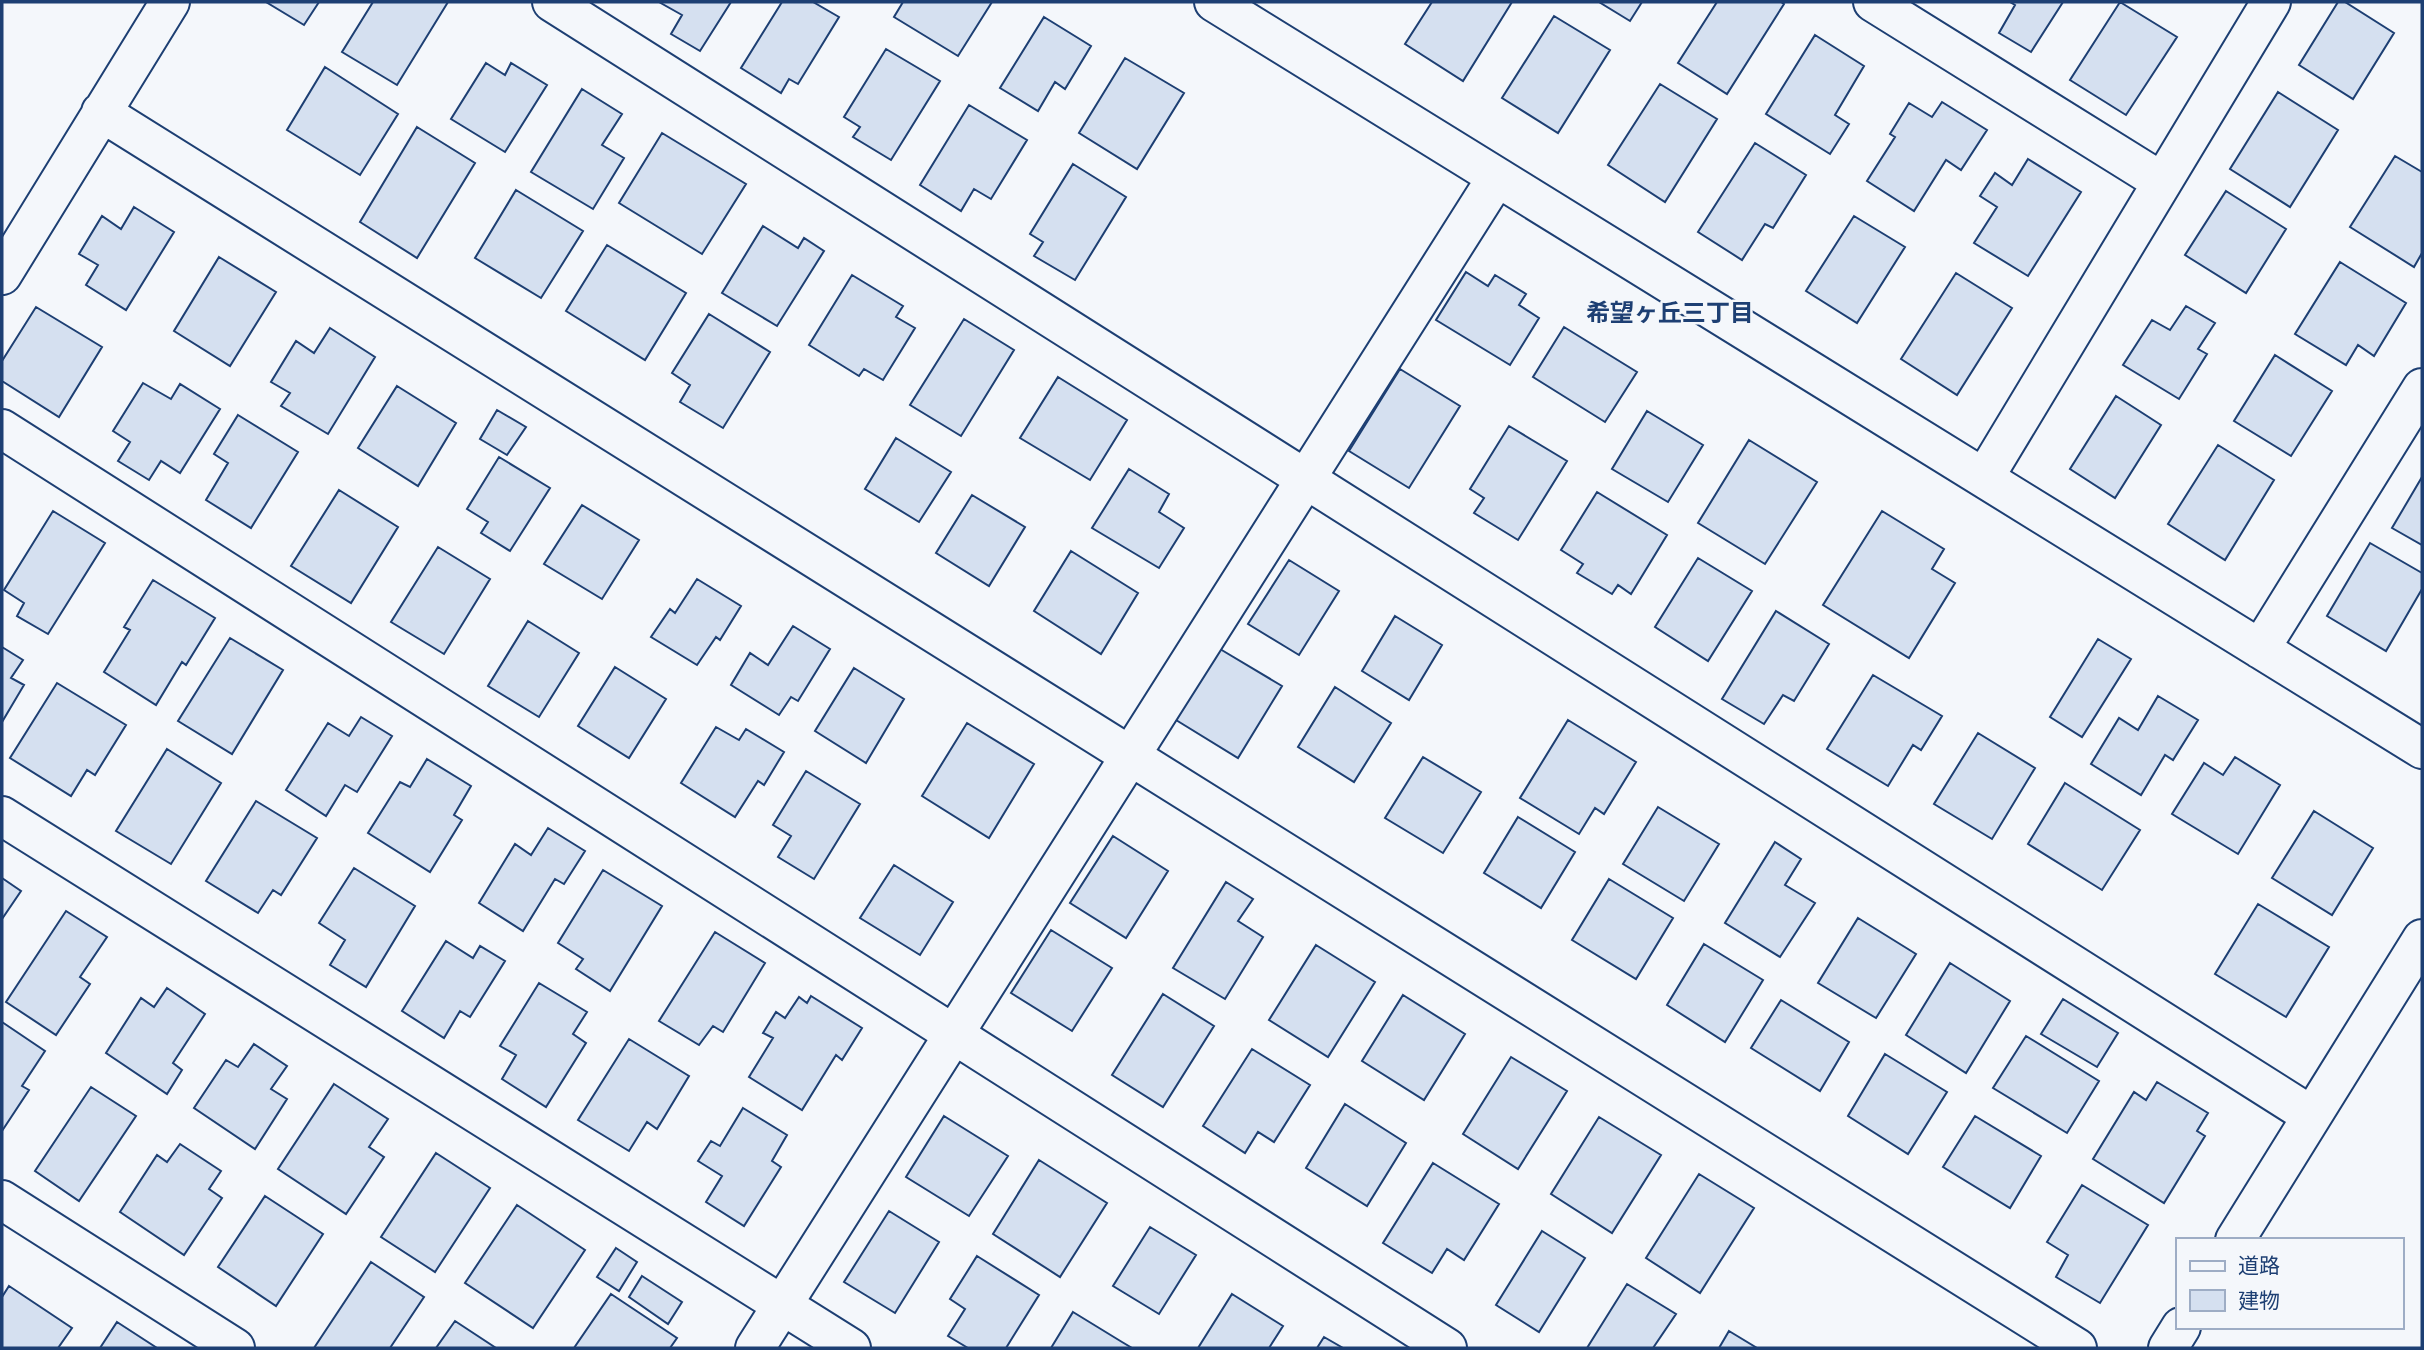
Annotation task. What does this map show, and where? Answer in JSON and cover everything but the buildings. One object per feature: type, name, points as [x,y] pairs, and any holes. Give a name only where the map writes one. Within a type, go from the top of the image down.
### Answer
[{"type":"street","points":[[2,275],[170,2]]},
{"type":"street","points":[[552,2],[2312,1116]]},
{"type":"street","points":[[1214,2],[2422,749]]},
{"type":"street","points":[[1872,2],[2162,182]]},
{"type":"street","points":[[1984,478],[2271,2]]},
{"type":"street","points":[[101,111],[2077,1348]]},
{"type":"street","points":[[755,1348],[1497,177]]},
{"type":"street","points":[[2260,649],[2422,388]]},
{"type":"street","points":[[2,429],[1447,1348]]},
{"type":"street","points":[[2,816],[851,1348]]},
{"type":"street","points":[[2236,1238],[2422,939]]},
{"type":"street","points":[[2,1200],[235,1348]]},
{"type":"street","points":[[2168,1348],[2180,1329]]},
{"type":"district","name":"希望ヶ丘三丁目","points":[[1670,313]]}]
